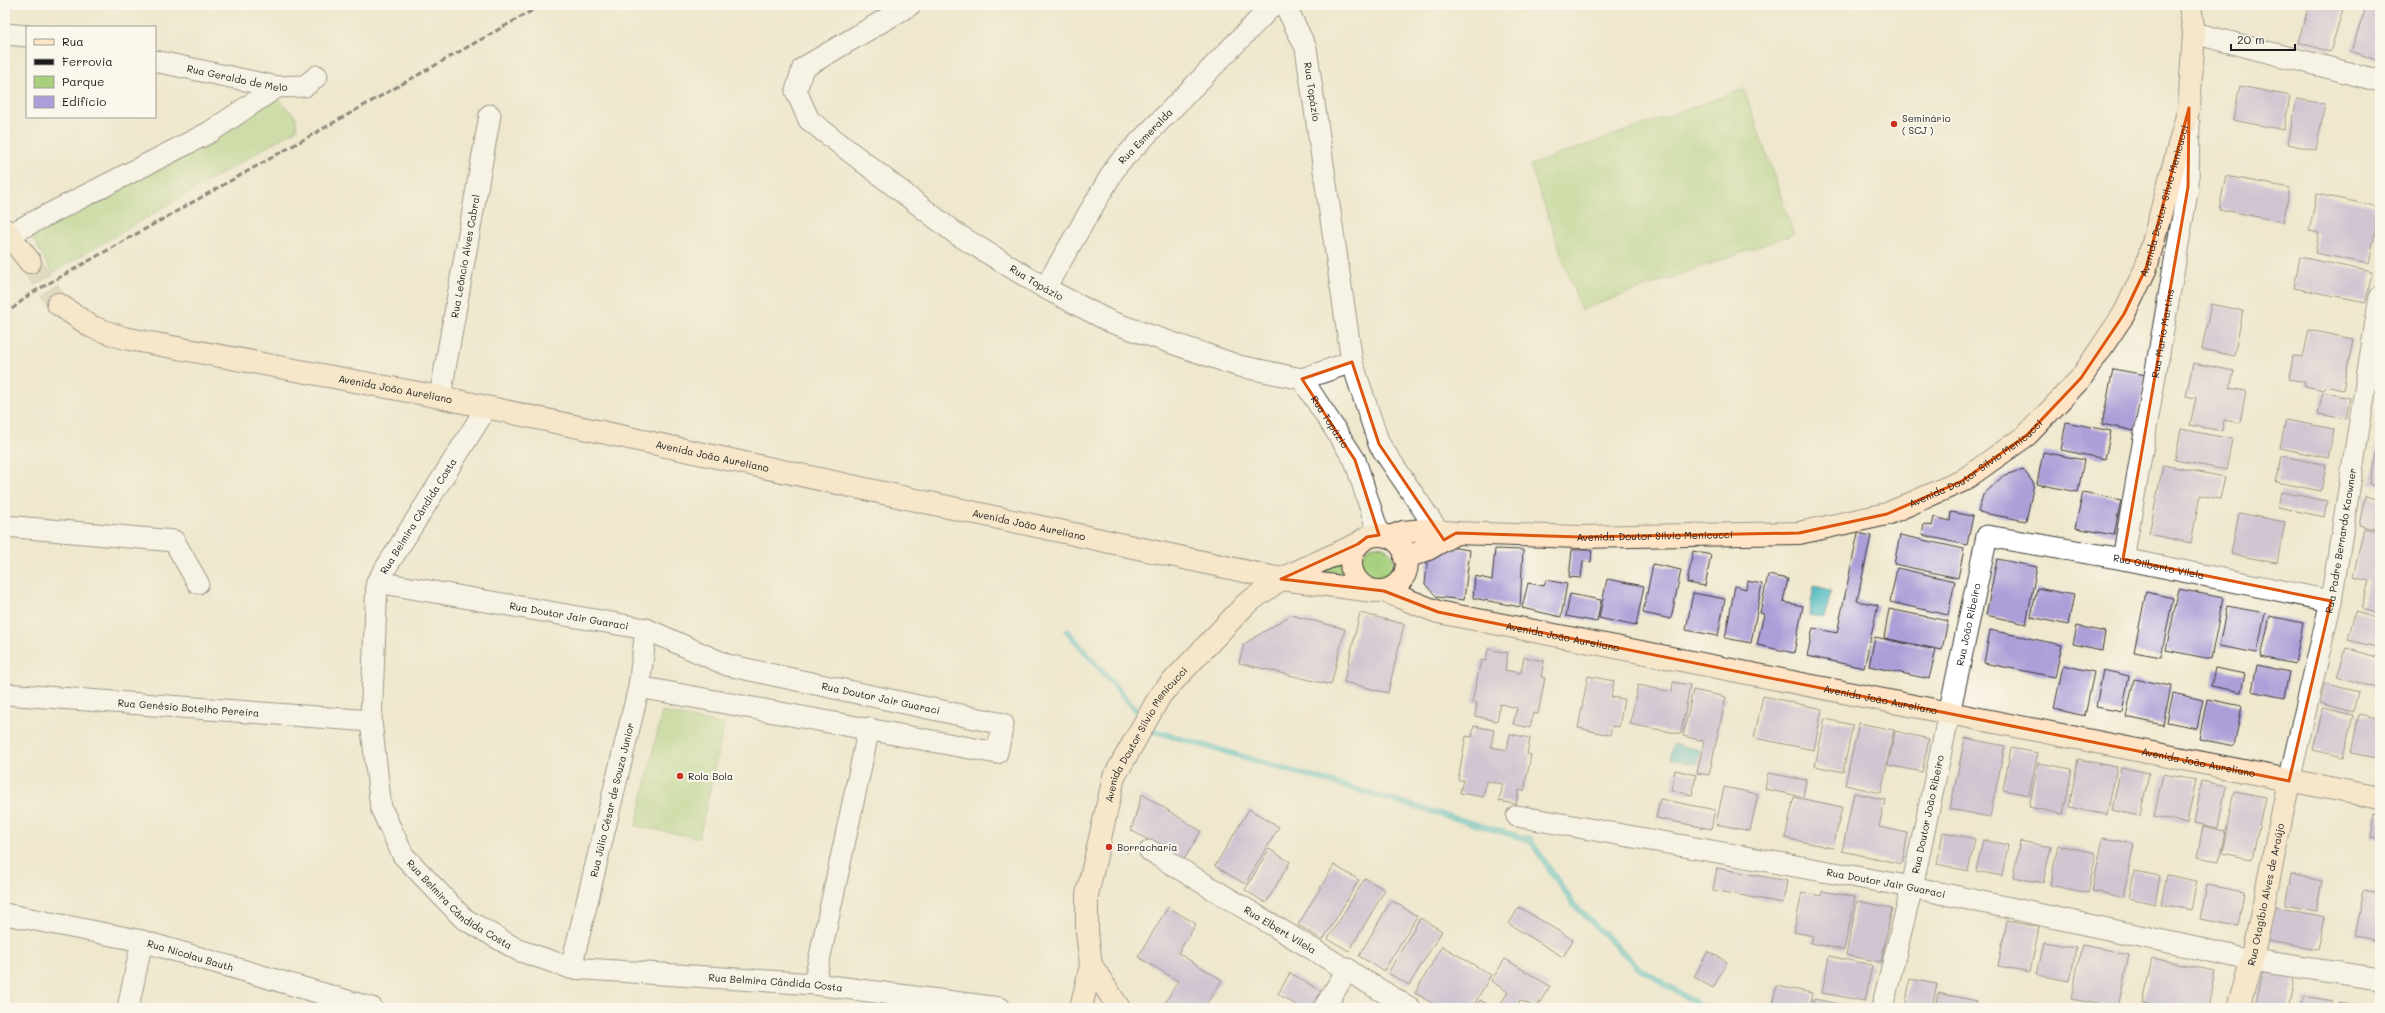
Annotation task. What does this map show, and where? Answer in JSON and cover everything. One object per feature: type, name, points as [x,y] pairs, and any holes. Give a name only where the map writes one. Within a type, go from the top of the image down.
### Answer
[{"type":"main road","name":"Avenida Doutor Sílvio Menicucci","points":[[1385,536],[1413,530],[1446,535],[1580,537],[1799,533],[1886,514],[1962,481],[2027,435],[2081,378],[2124,314],[2146,268],[2189,108],[2194,33],[2190,5]]},
{"type":"main road","points":[[7,232],[30,262]]},
{"type":"main road","name":"Avenida João Aureliano","points":[[58,304],[92,327],[124,338],[487,406],[1281,579],[1378,591],[1438,612],[2380,798]]},
{"type":"main road","name":"Avenida Doutor Sílvio Menicucci","points":[[1405,566],[1446,535]]},
{"type":"main road","points":[[1405,566],[1394,587],[1378,591],[1363,587],[1355,578],[1351,567],[1352,555],[1358,544],[1367,537],[1385,536],[1400,544],[1405,566],[1438,612]]},
{"type":"main road","name":"Avenida Doutor Sílvio Menicucci","points":[[1119,1008],[1091,965],[1087,932],[1087,895],[1114,777],[1161,694],[1246,604],[1281,579],[1358,544]]},
{"type":"main road","name":"Rua Otagíbio Alves de Araújo","points":[[2238,1008],[2252,960],[2290,781]]},
{"type":"main road","points":[[1081,1008],[1091,965]]},
{"type":"street","name":"Rua Topázio","points":[[910,5],[803,68],[796,91],[809,120],[955,233],[1044,288],[1111,322],[1239,366],[1302,379],[1355,460],[1385,536]]},
{"type":"street","name":"Rua Esmeralda","points":[[1044,288],[1117,165],[1273,5]]},
{"type":"street","name":"Rua Topázio","points":[[1285,5],[1306,48],[1352,362],[1379,444],[1446,535]]},
{"type":"street","points":[[2194,33],[2380,81]]},
{"type":"street","points":[[5,34],[26,36]]},
{"type":"street","name":"Rua Geraldo de Melo","points":[[156,62],[277,87],[306,86],[317,76]]},
{"type":"street","points":[[7,232],[210,132],[277,87]]},
{"type":"street","name":"Rua Mario Martins","points":[[2123,559],[2188,187],[2189,108]]},
{"type":"street","name":"Rua Leôncio Alves Cabral","points":[[440,397],[490,115]]},
{"type":"street","name":"Rua Padre Bernardo Kaowner","points":[[2290,781],[2331,600],[2380,297]]},
{"type":"street","points":[[1302,379],[1352,362]]},
{"type":"street","name":"Rua Belmira Cândida Costa","points":[[487,406],[377,582],[371,721],[381,808],[403,856],[463,918],[518,950],[571,968],[814,984],[1000,1008]]},
{"type":"street","points":[[1355,460],[1379,444]]},
{"type":"street","points":[[5,526],[174,541],[198,583]]},
{"type":"street","name":"Rua Gilberto Vilela","points":[[1987,536],[2123,559],[2331,600]]},
{"type":"street","name":"Rua João Ribeiro","points":[[1948,713],[1987,536]]},
{"type":"street","name":"Rua Doutor Jair Guaraci","points":[[377,582],[646,630],[727,665],[1002,724],[997,753],[869,728],[639,687]]},
{"type":"street","name":"Rua Júlio César de Souza Junior","points":[[571,968],[639,687],[646,630]]},
{"type":"street","name":"Rua Genésio Botelho Pereira","points":[[5,694],[371,721]]},
{"type":"street","name":"Rua Doutor João Ribeiro","points":[[1882,1008],[1912,887],[1948,713]]},
{"type":"street","points":[[814,984],[869,728]]},
{"type":"street","name":"Rua Doutor Jair Guaraci","points":[[1517,816],[1912,887],[2252,960],[2380,980]]},
{"type":"street","name":"Rua Elbert Vilela","points":[[1150,851],[1348,969],[1410,1008]]},
{"type":"street","name":"Rua Nicolau Bauth","points":[[5,914],[142,941],[366,1007]]},
{"type":"street","points":[[128,1008],[142,941]]},
{"type":"street","points":[[1324,1008],[1348,969]]},
{"type":"path","points":[[1100,838],[1135,856],[1150,851]]},
{"type":"highlighted area","points":[[2189,108],[2188,187],[2123,559],[2331,601],[2289,781],[1438,612],[1384,591],[1281,579],[1358,544],[1367,537],[1379,535],[1355,460],[1302,379],[1352,362],[1379,444],[1444,540],[1456,533],[1580,537],[1799,533],[1887,514],[1962,481],[2027,435],[2081,378],[2124,314],[2146,268]]},
{"type":"green space","points":[[1744,89],[1794,234],[1581,310],[1530,165]]},
{"type":"green space","points":[[274,96],[296,117],[297,129],[52,273],[29,231],[211,145]]},
{"type":"green space","points":[[1374,546],[1380,546],[1389,551],[1393,557],[1393,569],[1389,575],[1380,580],[1374,580],[1365,575],[1360,566],[1360,560],[1365,551]]},
{"type":"green space","points":[[1344,561],[1346,580],[1311,573]]},
{"type":"green space","name":"Rola Bola","points":[[662,712],[724,725],[699,838],[636,826]]},
{"type":"water","points":[[1814,586],[1831,590],[1825,618],[1809,615]]},
{"type":"water","points":[[1673,744],[1700,750],[1697,765],[1670,759]]},
{"type":"building","points":[[2309,5],[2344,6],[2330,52],[2298,42]]},
{"type":"building","points":[[2366,7],[2380,12],[2380,48],[2376,60],[2351,51]]},
{"type":"building","points":[[2240,86],[2290,96],[2284,130],[2233,120]]},
{"type":"building","points":[[2297,99],[2325,104],[2316,150],[2288,144]]},
{"type":"building","points":[[2226,176],[2290,188],[2283,222],[2219,209]]},
{"type":"building","points":[[2317,194],[2380,207],[2369,264],[2315,253],[2319,233],[2309,231]]},
{"type":"building","points":[[2300,257],[2372,272],[2366,302],[2294,288]]},
{"type":"building","points":[[2211,304],[2243,311],[2234,356],[2202,349]]},
{"type":"building","points":[[2309,330],[2353,339],[2343,390],[2325,386],[2324,390],[2304,386],[2305,382],[2289,379],[2293,356],[2303,357]]},
{"type":"building","points":[[2193,363],[2234,371],[2230,388],[2246,391],[2240,423],[2224,420],[2222,431],[2190,425],[2196,398],[2186,396]]},
{"type":"building","points":[[2113,369],[2146,375],[2135,431],[2102,424]]},
{"type":"building","points":[[2323,392],[2350,398],[2346,419],[2318,414]]},
{"type":"building","points":[[2286,420],[2334,429],[2328,458],[2280,448]]},
{"type":"building","points":[[2066,422],[2111,431],[2105,459],[2061,450]]},
{"type":"building","points":[[2181,429],[2232,439],[2226,470],[2175,460]]},
{"type":"building","points":[[2380,438],[2380,487],[2369,484]]},
{"type":"building","points":[[2043,452],[2084,460],[2078,492],[2037,484]]},
{"type":"building","points":[[2282,456],[2326,465],[2321,491],[2276,482]]},
{"type":"building","points":[[2163,465],[2225,477],[2220,499],[2200,495],[2191,543],[2149,534]]},
{"type":"building","points":[[2023,469],[2034,484],[2026,521],[1978,512],[1983,495],[2003,476]]},
{"type":"building","points":[[2083,492],[2121,500],[2114,535],[2075,528]]},
{"type":"building","points":[[2281,492],[2327,501],[2324,517],[2278,507]]},
{"type":"building","points":[[2365,496],[2380,500],[2380,530],[2359,525]]},
{"type":"building","points":[[1951,512],[1973,516],[1967,545],[1922,535],[1924,524],[1932,526],[1934,517],[1950,521]]},
{"type":"building","points":[[2239,513],[2285,522],[2277,563],[2231,554]]},
{"type":"building","points":[[2364,528],[2380,532],[2380,614],[2361,609],[2369,581],[2353,577]]},
{"type":"building","points":[[1858,533],[1871,536],[1857,601],[1878,605],[1864,668],[1807,656],[1813,628],[1837,633]]},
{"type":"building","points":[[1900,535],[1964,549],[1958,578],[1894,564]]},
{"type":"building","points":[[1441,546],[1470,550],[1464,600],[1437,597],[1425,584],[1428,557]]},
{"type":"building","points":[[1495,549],[1523,550],[1520,607],[1473,598],[1475,576],[1492,580]]},
{"type":"building","points":[[1572,550],[1592,550],[1591,562],[1583,561],[1581,578],[1569,577]]},
{"type":"building","points":[[1693,551],[1711,555],[1705,586],[1687,583]]},
{"type":"building","points":[[1997,559],[2037,567],[2026,624],[1986,615]]},
{"type":"building","points":[[1653,564],[1681,570],[1671,619],[1643,613]]},
{"type":"building","points":[[1897,568],[1955,581],[1948,615],[1890,602]]},
{"type":"building","points":[[1768,575],[1788,579],[1783,602],[1803,606],[1794,653],[1757,645],[1764,614],[1760,613]]},
{"type":"building","points":[[1607,579],[1644,586],[1636,626],[1599,618]]},
{"type":"building","points":[[1546,580],[1567,584],[1561,617],[1522,608],[1528,583],[1544,586]]},
{"type":"building","points":[[1747,581],[1762,584],[1751,643],[1725,638],[1735,586],[1746,589]]},
{"type":"building","points":[[2037,588],[2074,595],[2068,625],[2031,617]]},
{"type":"building","points":[[2179,589],[2223,598],[2211,659],[2166,650]]},
{"type":"building","points":[[2146,592],[2173,598],[2161,657],[2134,652]]},
{"type":"building","points":[[1693,593],[1725,599],[1718,636],[1686,630]]},
{"type":"building","points":[[1570,594],[1601,600],[1597,622],[1566,616]]},
{"type":"building","points":[[2227,606],[2265,613],[2257,653],[2219,646]]},
{"type":"building","points":[[1889,609],[1948,621],[1942,650],[1884,638]]},
{"type":"building","points":[[2355,612],[2380,619],[2380,648],[2348,640]]},
{"type":"building","points":[[1360,613],[1404,624],[1388,693],[1344,682]]},
{"type":"building","points":[[1291,615],[1345,629],[1331,685],[1239,663],[1244,644]]},
{"type":"building","points":[[2270,616],[2303,623],[2295,664],[2261,657]]},
{"type":"building","points":[[2077,626],[2105,632],[2102,650],[2073,644]]},
{"type":"building","points":[[1990,630],[2062,645],[2055,677],[1984,663]]},
{"type":"building","points":[[1875,637],[1936,650],[1929,679],[1869,666]]},
{"type":"building","points":[[2346,648],[2380,658],[2380,678],[2377,688],[2337,677]]},
{"type":"building","points":[[1488,649],[1508,653],[1505,670],[1521,673],[1524,657],[1544,661],[1541,677],[1545,678],[1538,714],[1533,713],[1530,728],[1513,724],[1517,708],[1500,704],[1497,721],[1475,716],[1477,703],[1472,703],[1481,660],[1486,661]]},
{"type":"building","points":[[2063,665],[2094,672],[2085,716],[2054,709]]},
{"type":"building","points":[[2257,665],[2289,672],[2284,698],[2252,691]]},
{"type":"building","points":[[2215,668],[2245,674],[2241,692],[2211,686]]},
{"type":"building","points":[[2103,670],[2129,676],[2122,712],[2096,707]]},
{"type":"building","points":[[1588,676],[1614,681],[1611,697],[1624,699],[1619,727],[1612,726],[1610,735],[1578,728]]},
{"type":"building","points":[[2134,679],[2171,686],[2163,725],[2126,717]]},
{"type":"building","points":[[1673,682],[1690,685],[1681,734],[1630,724],[1638,685],[1672,692]]},
{"type":"building","points":[[2325,683],[2358,692],[2353,712],[2320,703]]},
{"type":"building","points":[[1693,690],[1726,697],[1709,775],[1697,773],[1704,741],[1683,736]]},
{"type":"building","points":[[2173,693],[2203,700],[2197,728],[2167,722]]},
{"type":"building","points":[[1763,696],[1822,709],[1814,750],[1754,738]]},
{"type":"building","points":[[2207,699],[2242,706],[2234,746],[2199,739]]},
{"type":"building","points":[[2323,708],[2353,715],[2343,757],[2313,750]]},
{"type":"building","points":[[2359,714],[2380,719],[2380,738],[2376,758],[2351,753]]},
{"type":"building","points":[[1825,719],[1853,725],[1843,772],[1815,766]]},
{"type":"building","points":[[1859,723],[1894,730],[1881,793],[1845,785]]},
{"type":"building","points":[[1474,726],[1494,730],[1491,747],[1507,750],[1510,734],[1530,738],[1527,754],[1531,755],[1524,791],[1519,790],[1516,804],[1499,801],[1503,784],[1486,781],[1483,797],[1460,793],[1463,780],[1458,780],[1466,736],[1472,737]]},
{"type":"building","points":[[1895,731],[1929,739],[1922,772],[1888,765]]},
{"type":"building","points":[[1965,738],[2005,746],[1990,817],[1950,809]]},
{"type":"building","points":[[2011,748],[2038,753],[2029,795],[2003,790]]},
{"type":"building","points":[[2078,759],[2117,767],[2107,815],[2069,807]]},
{"type":"building","points":[[2038,763],[2072,769],[2063,814],[2029,807]]},
{"type":"building","points":[[2121,767],[2149,773],[2140,816],[2112,810]]},
{"type":"building","points":[[1675,770],[1696,775],[1692,795],[1671,790]]},
{"type":"building","points":[[1768,773],[1806,780],[1803,797],[1765,789]]},
{"type":"building","points":[[2163,774],[2196,780],[2187,823],[2154,816]]},
{"type":"building","points":[[2202,781],[2226,786],[2218,828],[2194,823]]},
{"type":"building","points":[[1724,787],[1758,794],[1750,831],[1716,824]]},
{"type":"building","points":[[2234,791],[2265,797],[2252,859],[2222,853]]},
{"type":"building","points":[[1854,793],[1885,800],[1879,827],[1908,833],[1902,864],[1842,851]]},
{"type":"building","points":[[1142,794],[1201,831],[1183,861],[1131,830]]},
{"type":"building","points":[[1794,797],[1842,807],[1833,848],[1785,838]]},
{"type":"building","points":[[1660,799],[1715,810],[1711,829],[1656,818]]},
{"type":"building","points":[[1249,809],[1279,827],[1245,884],[1215,866]]},
{"type":"building","points":[[2375,814],[2380,815],[2380,839],[2371,837]]},
{"type":"building","points":[[2203,826],[2225,831],[2219,861],[2197,857]]},
{"type":"building","points":[[1943,832],[1975,839],[1968,871],[1937,864]]},
{"type":"building","points":[[2103,838],[2134,844],[2123,897],[2092,891]]},
{"type":"building","points":[[1983,840],[2008,845],[2002,876],[1976,871]]},
{"type":"building","points":[[2020,841],[2051,847],[2043,883],[2013,877]]},
{"type":"building","points":[[2058,845],[2096,853],[2088,893],[2050,885]]},
{"type":"building","points":[[1269,849],[1290,862],[1266,903],[1245,890]]},
{"type":"building","points":[[1334,865],[1359,880],[1323,940],[1298,925]]},
{"type":"building","points":[[1717,868],[1787,881],[1783,903],[1713,890]]},
{"type":"building","points":[[2134,871],[2160,876],[2155,904],[2129,898]]},
{"type":"building","points":[[2291,874],[2322,881],[2316,911],[2285,905]]},
{"type":"building","points":[[2167,875],[2197,881],[2191,910],[2161,904]]},
{"type":"building","points":[[1365,878],[1385,890],[1349,951],[1328,939]]},
{"type":"building","points":[[2207,885],[2244,892],[2238,926],[2200,919]]},
{"type":"building","points":[[2364,890],[2380,893],[2380,941],[2355,936]]},
{"type":"building","points":[[1822,891],[1855,897],[1844,950],[1811,943],[1813,936],[1794,932],[1802,892],[1821,896]]},
{"type":"building","points":[[1391,900],[1417,916],[1384,971],[1359,956]]},
{"type":"building","points":[[1857,901],[1892,908],[1881,962],[1846,955]]},
{"type":"building","points":[[1168,907],[1196,924],[1178,953],[1222,980],[1204,1008],[1162,1008],[1178,981],[1138,957]]},
{"type":"building","points":[[1519,907],[1573,940],[1563,957],[1509,924]]},
{"type":"building","points":[[2274,907],[2325,917],[2318,950],[2267,941]]},
{"type":"building","points":[[1420,918],[1442,931],[1409,985],[1388,973]]},
{"type":"building","points":[[2007,921],[2039,927],[2030,972],[1998,966]]},
{"type":"building","points":[[2044,942],[2076,948],[2070,981],[2037,975]]},
{"type":"building","points":[[2082,945],[2129,954],[2118,1008],[2071,999]]},
{"type":"building","points":[[1442,946],[1491,975],[1472,1008],[1440,1008],[1415,993]]},
{"type":"building","points":[[1708,951],[1727,962],[1713,988],[1694,977]]},
{"type":"building","points":[[1829,956],[1872,965],[1865,1001],[1822,993]]},
{"type":"building","points":[[2152,958],[2215,971],[2208,1008],[2165,1008],[2143,1003]]},
{"type":"building","points":[[1505,959],[1550,986],[1536,1008],[1520,1000],[1516,1008],[1498,1008],[1508,992],[1491,981]]},
{"type":"building","points":[[2262,971],[2294,977],[2288,1008],[2255,1008]]},
{"type":"building","points":[[1290,973],[1328,995],[1320,1008],[1301,1008],[1278,994]]},
{"type":"building","points":[[1910,979],[1937,984],[1932,1008],[1905,1008]]},
{"type":"building","points":[[1776,986],[1813,993],[1810,1008],[1772,1008]]},
{"type":"building","points":[[1938,993],[1977,1001],[1975,1008],[1935,1008]]},
{"type":"building","points":[[2304,996],[2332,1001],[2330,1008],[2301,1008]]},
{"type":"building","points":[[1814,999],[1854,1007],[1812,1008]]},
{"type":"building","points":[[1480,1000],[1494,1008],[1475,1008]]},
{"type":"building","points":[[2338,1002],[2365,1007],[2365,1008],[2337,1008]]},
{"type":"waterway","points":[[1067,631],[1142,717]]},
{"type":"waterway","points":[[1148,724],[1154,731],[1530,840],[1574,905],[1639,968],[1704,1008]]},
{"type":"tunnel","points":[[30,262],[58,304]]},
{"type":"railway","points":[[5,315],[30,294],[542,5]]},
{"type":"place","name":"Seminário ( SCJ )","points":[[1894,124]]},
{"type":"place","name":"Rola Bola","points":[[680,776]]},
{"type":"place","name":"Borracharia","points":[[1109,847]]}]
